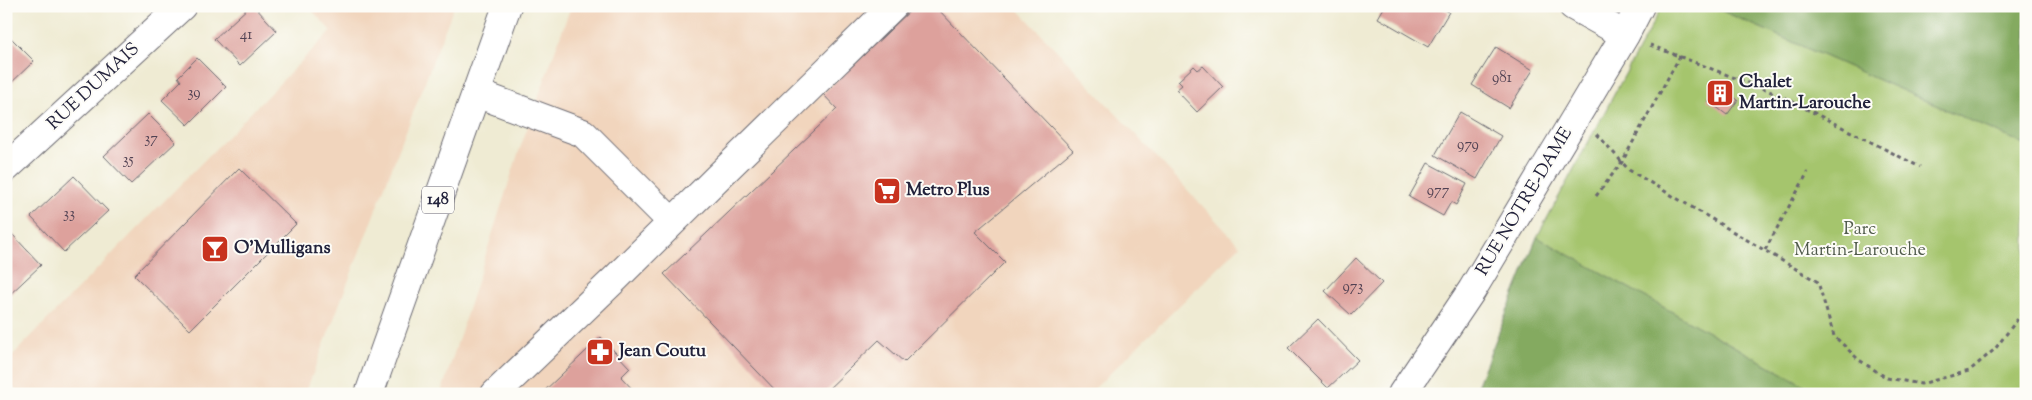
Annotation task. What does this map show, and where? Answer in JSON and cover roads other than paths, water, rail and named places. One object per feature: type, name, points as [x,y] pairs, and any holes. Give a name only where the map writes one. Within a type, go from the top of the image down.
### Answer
[{"type":"street","name":"RUE DUMAIS","points":[[6,168],[182,6]]},
{"type":"street","name":"148","points":[[369,394],[507,6]]},
{"type":"street","points":[[495,394],[893,6]]},
{"type":"street","points":[[1573,6],[1625,35]]},
{"type":"street","name":"RUE NOTRE-DAME","points":[[1402,394],[1472,290],[1625,35],[1640,6]]},
{"type":"street","points":[[476,93],[583,133],[672,222]]},
{"type":"place","name":"Chalet Martin-Larouche","points":[[1720,93]]},
{"type":"place","name":"Metro Plus","points":[[887,191]]},
{"type":"place","name":"O'Mulligans","points":[[215,249]]},
{"type":"place","name":"Jean Coutu","points":[[600,352]]},
{"type":"park label","name":"Parc Martin-Larouche","points":[[1860,240]]}]
